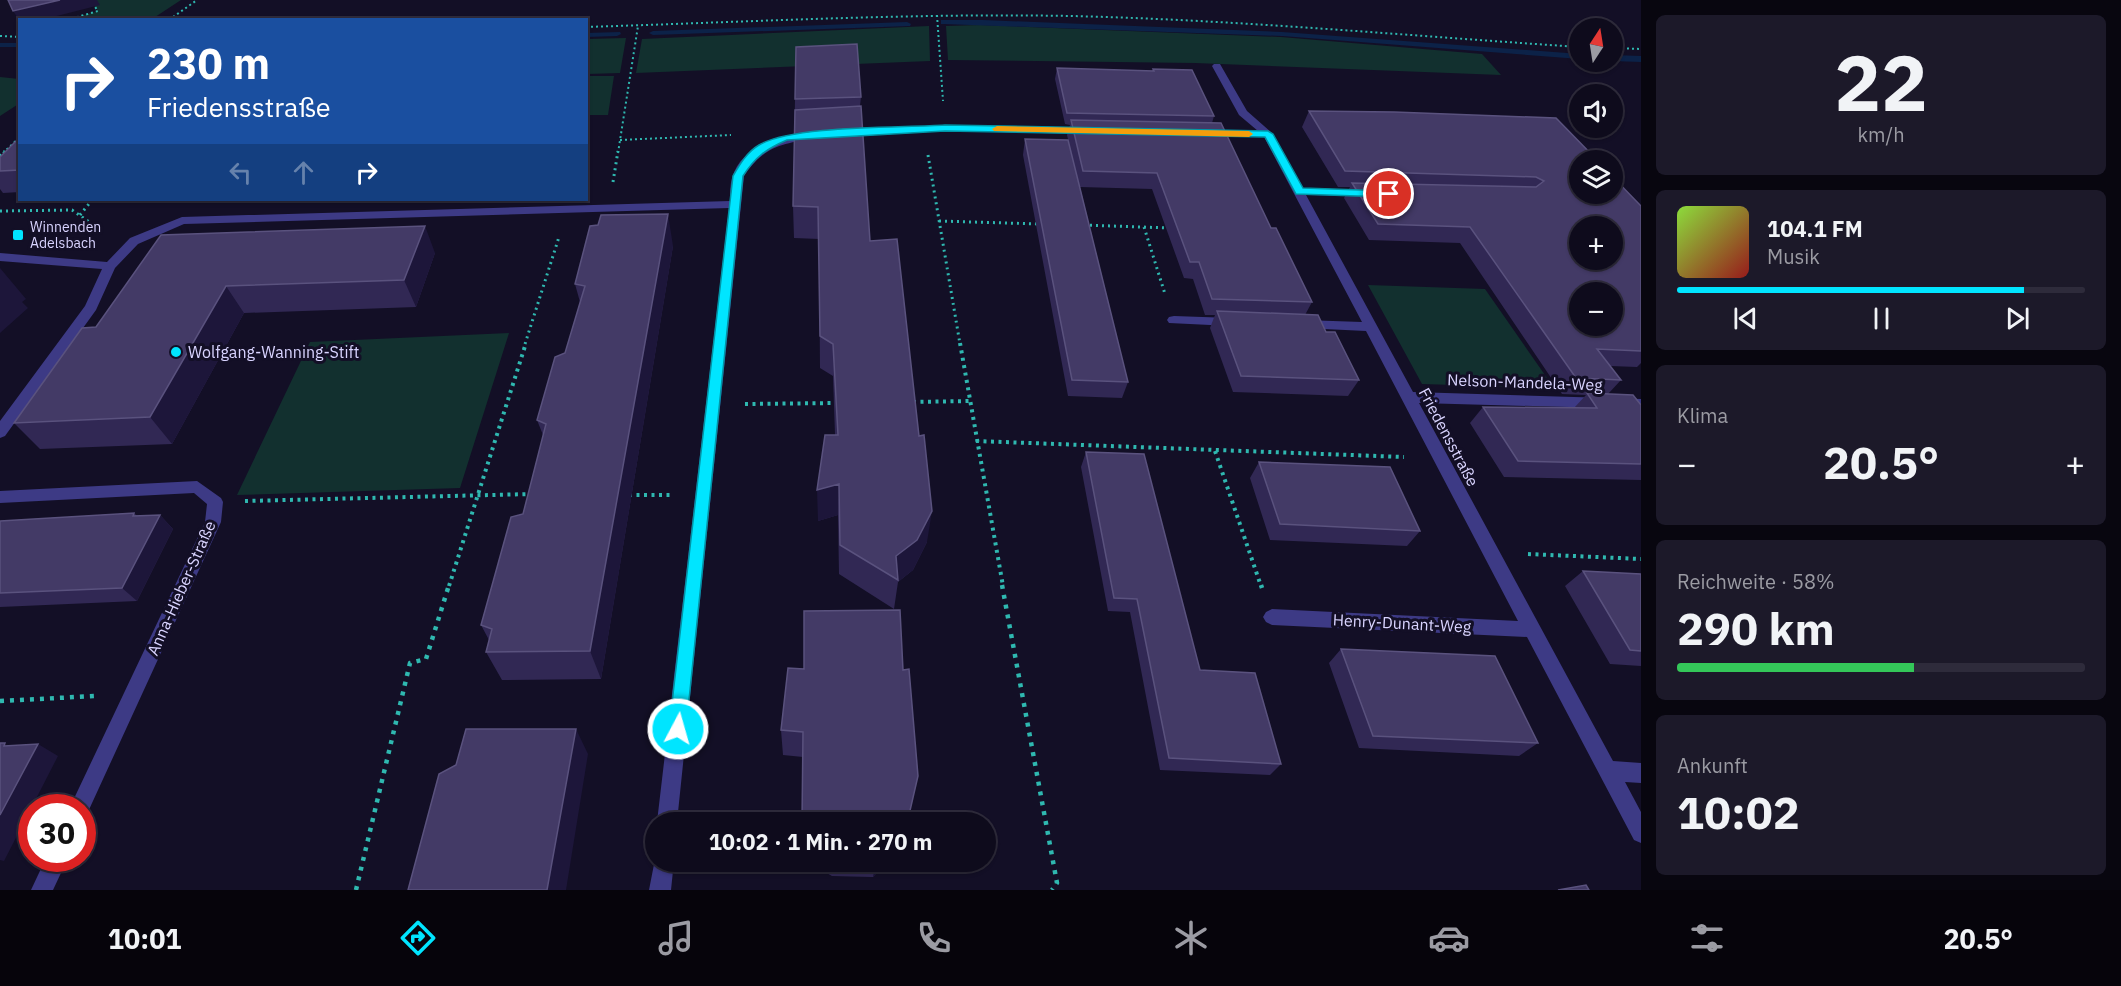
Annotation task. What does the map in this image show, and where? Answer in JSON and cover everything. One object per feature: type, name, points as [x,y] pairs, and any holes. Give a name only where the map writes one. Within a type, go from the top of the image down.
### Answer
[{"type":"street","name":"Friedensstraße","points":[[1217,66],[1243,113],[1268,134],[1641,833]]},
{"type":"street","points":[[668,812],[738,176],[750,157],[762,147],[785,137],[945,128],[1101,131]]},
{"type":"street","points":[[1196,133],[1268,134]]},
{"type":"street","points":[[1299,191],[1382,194]]},
{"type":"street","points":[[0,432],[91,307],[110,266],[134,241],[182,221],[609,206],[735,204]]},
{"type":"street","points":[[0,257],[110,266]]},
{"type":"street","points":[[1174,320],[1243,322]]},
{"type":"street","points":[[1289,324],[1371,327]]},
{"type":"street","name":"Nelson-Mandela-Weg","points":[[1407,397],[1641,404]]},
{"type":"street","name":"Anna-Hieber-Straße","points":[[0,497],[197,487],[214,502],[213,522],[86,794]]},
{"type":"street","name":"Henry-Dunant-Weg","points":[[1272,617],[1532,629]]},
{"type":"street","points":[[1609,771],[1641,773]]},
{"type":"street","points":[[42,890],[50,872]]},
{"type":"street","points":[[660,890],[662,872]]},
{"type":"path","points":[[74,18],[98,11],[90,0]]},
{"type":"path","points":[[172,18],[197,0]]},
{"type":"path","points":[[937,15],[945,128],[927,147],[976,441],[1057,883],[1052,890]]},
{"type":"path","points":[[588,27],[937,15],[1074,16],[1569,45]]},
{"type":"path","points":[[609,206],[638,26]]},
{"type":"path","points":[[5,36],[18,33]]},
{"type":"path","points":[[0,36],[18,37]]},
{"type":"path","points":[[1623,48],[1641,49]]},
{"type":"path","points":[[620,140],[762,134],[785,137]]},
{"type":"path","points":[[0,156],[18,139]]},
{"type":"path","points":[[80,215],[91,201]]},
{"type":"path","points":[[356,890],[410,663],[426,659],[568,208]]},
{"type":"path","points":[[0,212],[72,210],[100,231]]},
{"type":"path","points":[[939,221],[1042,224]]},
{"type":"path","points":[[1076,225],[1180,228]]},
{"type":"path","points":[[1144,227],[1174,320]]},
{"type":"path","points":[[912,402],[970,401]]},
{"type":"path","points":[[714,404],[842,403]]},
{"type":"path","points":[[976,441],[1215,452],[1440,458]]},
{"type":"path","points":[[1215,452],[1272,617]]},
{"type":"path","points":[[214,502],[537,494]]},
{"type":"path","points":[[620,495],[703,496]]},
{"type":"path","points":[[1491,552],[1641,559]]},
{"type":"path","points":[[0,701],[133,693]]},
{"type":"green space","points":[[90,0],[181,0],[154,18],[74,18],[98,11]]},
{"type":"green space","points":[[980,25],[1281,37],[1482,54],[1501,75],[1195,63],[948,60],[946,26]]},
{"type":"green space","points":[[929,26],[930,61],[636,73],[642,39]]},
{"type":"green space","points":[[626,38],[620,73],[588,74],[588,39]]},
{"type":"green space","points":[[588,76],[614,76],[608,115],[588,115]]},
{"type":"green space","points":[[0,77],[18,79],[18,104],[0,116]]},
{"type":"green space","points":[[1368,285],[1485,289],[1554,388],[1422,384]]},
{"type":"green space","points":[[509,333],[460,488],[237,495],[310,342]]},
{"type":"building","points":[[8,0],[60,0],[13,11]]},
{"type":"building","points":[[857,44],[861,97],[795,99],[796,47]]},
{"type":"building","points":[[1057,68],[1192,70],[1214,116],[1067,113]]},
{"type":"building","points":[[861,106],[870,241],[897,239],[919,436],[924,435],[932,511],[917,540],[896,556],[898,580],[840,545],[839,484],[817,490],[825,435],[838,435],[833,344],[820,336],[818,207],[793,206],[795,110]]},
{"type":"building","points":[[1309,111],[1556,118],[1569,131],[1569,138],[1576,138],[1587,150],[1569,150],[1569,204],[1623,204],[1623,187],[1641,206],[1641,351],[1597,349],[1621,380],[1576,378],[1470,227],[1378,224],[1352,183],[1536,187],[1544,181],[1536,177],[1345,171]]},
{"type":"building","points":[[1071,120],[1221,123],[1271,228],[1276,228],[1312,302],[1212,299],[1199,262],[1190,262],[1157,173],[1083,171]]},
{"type":"building","points":[[18,139],[18,170],[0,171],[0,157]]},
{"type":"building","points":[[1025,139],[1068,140],[1128,382],[1072,380]]},
{"type":"building","points":[[668,214],[590,651],[486,652],[492,629],[481,625],[511,517],[523,514],[546,424],[537,420],[555,357],[565,353],[585,286],[575,284],[590,226],[598,225],[601,215]]},
{"type":"building","points":[[425,226],[404,280],[226,286],[150,417],[14,423],[82,328],[96,327],[161,235]]},
{"type":"building","points":[[1217,311],[1318,315],[1326,332],[1335,332],[1359,380],[1241,376]]},
{"type":"building","points":[[1587,393],[1633,395],[1641,405],[1641,464],[1518,461],[1483,407],[1597,408]]},
{"type":"building","points":[[1086,452],[1144,454],[1200,670],[1255,673],[1281,764],[1169,758],[1137,599],[1114,598]]},
{"type":"building","points":[[1259,462],[1390,467],[1420,531],[1280,524]]},
{"type":"building","points":[[134,513],[133,516],[160,515],[122,588],[0,593],[0,521]]},
{"type":"building","points":[[1583,571],[1641,574],[1641,651],[1630,650]]},
{"type":"building","points":[[900,610],[903,670],[909,669],[918,776],[910,812],[802,812],[803,732],[781,730],[788,668],[804,669],[804,611]]},
{"type":"building","points":[[1341,649],[1495,656],[1538,743],[1373,736]]},
{"type":"building","points":[[466,729],[576,729],[547,890],[408,890],[439,774],[456,765]]},
{"type":"building","points":[[0,743],[5,743],[4,746],[38,744],[0,815]]},
{"type":"building","points":[[1586,885],[1589,890],[1558,890]]},
{"type":"waterway","points":[[944,22],[1282,34],[1569,56]]},
{"type":"waterway","points":[[653,33],[907,24]]},
{"type":"waterway","points":[[588,35],[617,34]]},
{"type":"waterway","points":[[0,45],[18,45]]},
{"type":"waterway","points":[[1623,58],[1641,59]]},
{"type":"slow traffic","points":[[997,129],[1249,134]]},
{"type":"place","name":"Winnenden Adelsbach","points":[[18,235]]},
{"type":"place","name":"Wolfgang-Wanning-Stift","points":[[176,352]]},
{"type":"route","points":[[678,729],[738,176],[750,157],[762,147],[785,137],[945,128],[1268,134],[1299,191],[1389,194]]}]
